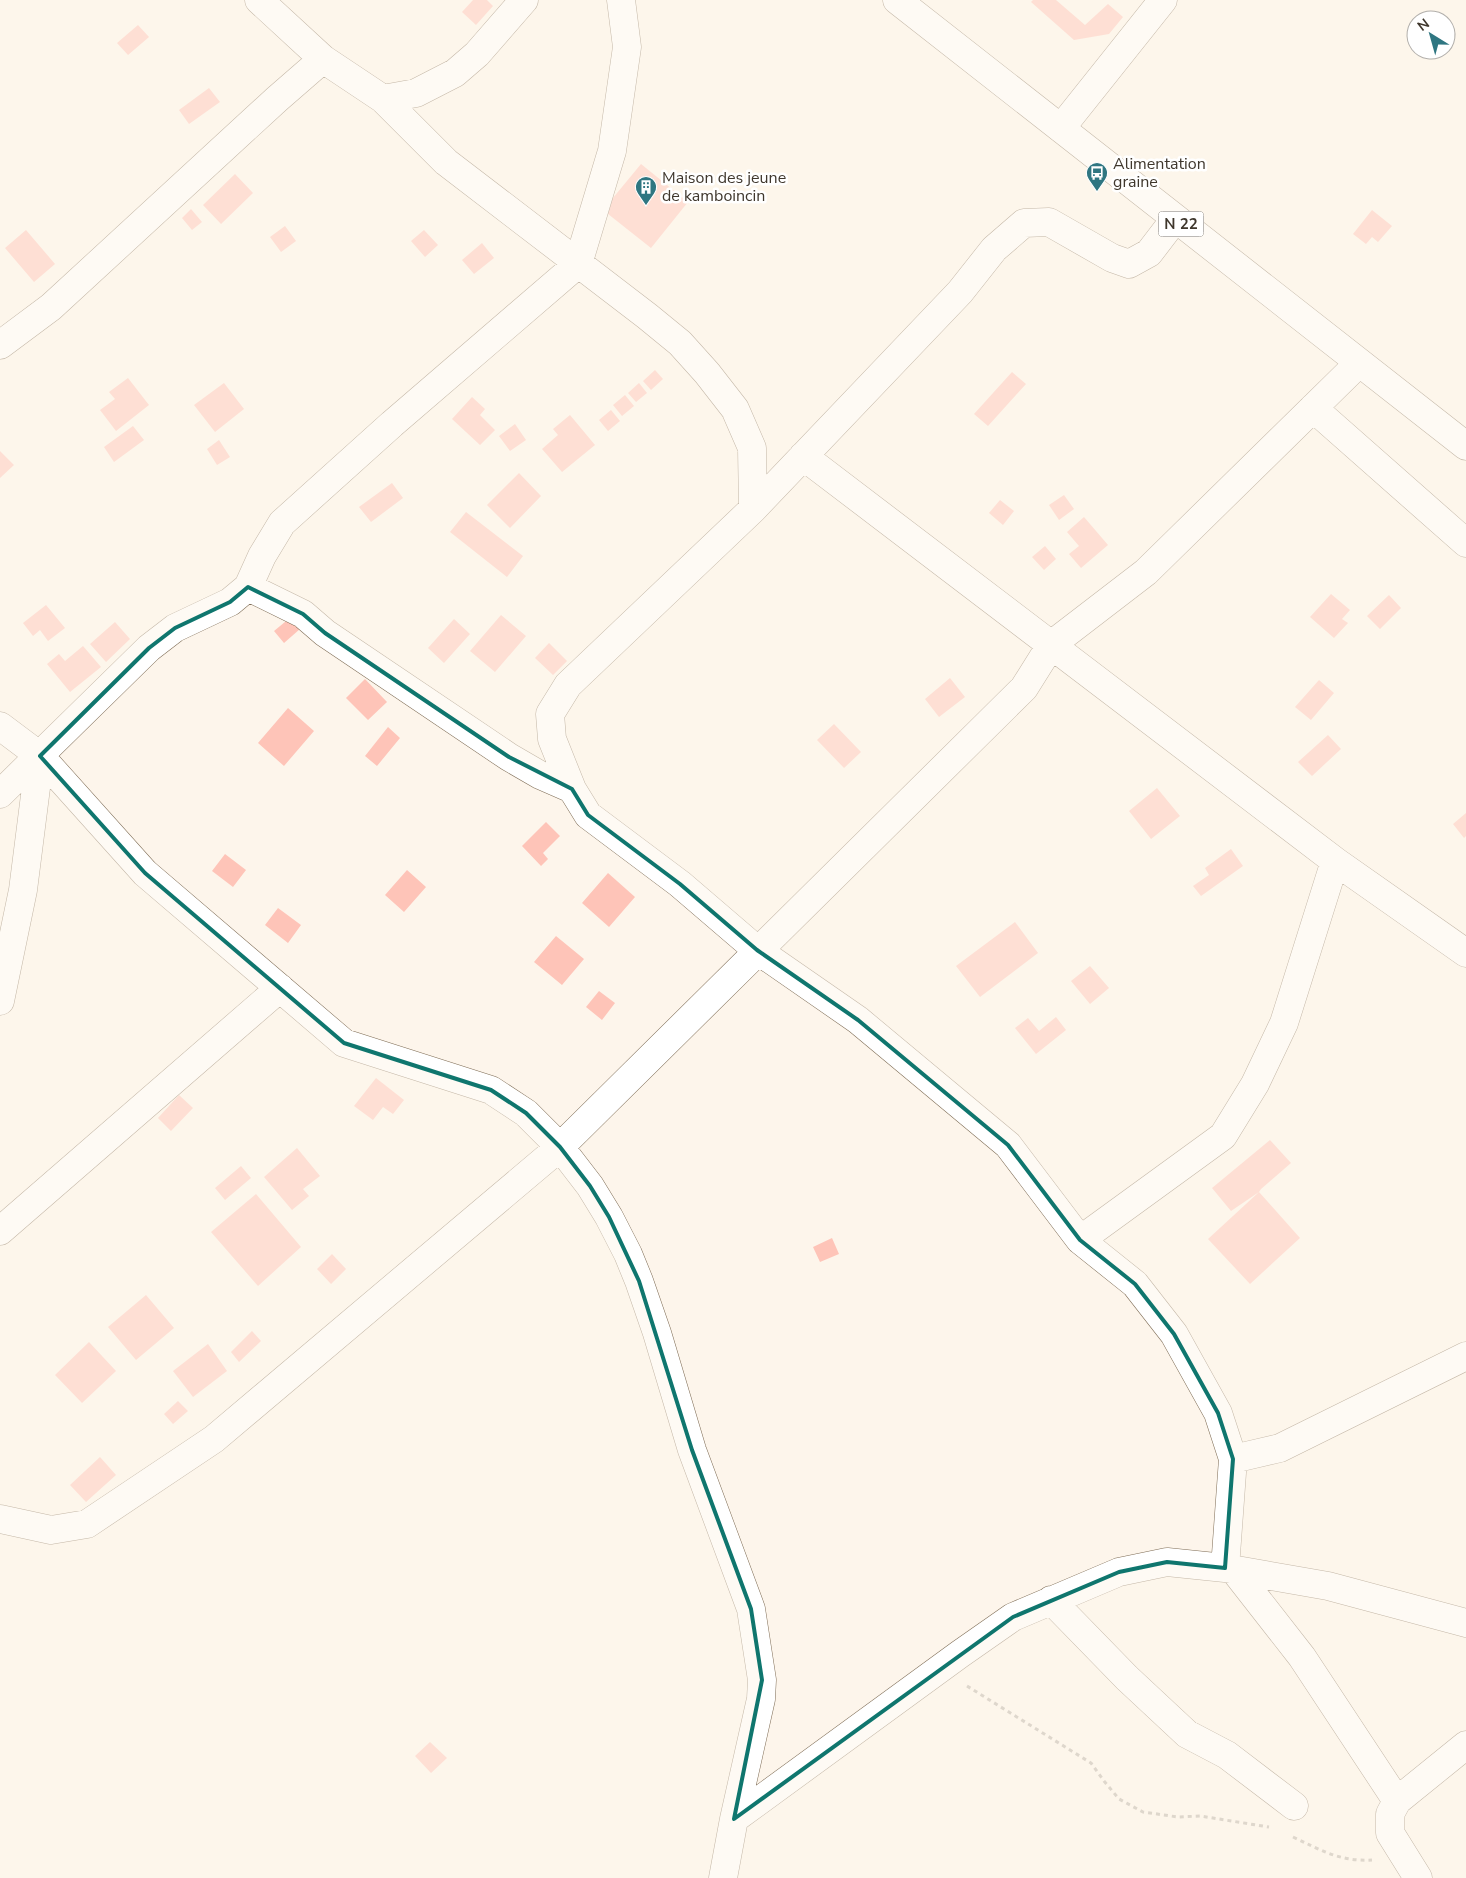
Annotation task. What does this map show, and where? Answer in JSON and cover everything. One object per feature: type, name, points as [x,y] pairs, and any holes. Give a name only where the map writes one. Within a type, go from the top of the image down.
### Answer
[{"type":"street","points":[[259,0],[322,59],[383,99],[446,162],[680,343],[707,373],[735,409],[752,448],[754,509]]},
{"type":"street","points":[[383,99],[416,93],[455,74],[477,54],[524,0]]},
{"type":"street","points":[[0,794],[149,648],[175,628],[230,602],[248,587],[262,556],[282,522],[392,424],[578,264],[612,151],[627,47],[622,0]]},
{"type":"street","name":"N 22","points":[[897,0],[1359,363],[1462,436]]},
{"type":"street","points":[[1062,128],[1163,0]]},
{"type":"street","points":[[0,345],[51,307],[322,59]]},
{"type":"street","points":[[1175,219],[1149,253],[1129,264],[1112,258],[1050,222],[1024,222],[994,249],[960,292],[754,509],[568,685],[550,714],[552,739],[572,789],[588,815],[680,884],[757,950],[858,1020],[1008,1145],[1080,1240],[1135,1284],[1174,1334],[1218,1413],[1233,1460],[1230,1569],[1302,1657],[1397,1801]]},
{"type":"street","points":[[0,1519],[51,1530],[87,1524],[138,1491],[214,1440],[560,1146],[1024,688],[1051,645],[1146,572],[1359,363]]},
{"type":"street","points":[[1313,408],[1466,543]]},
{"type":"street","points":[[803,456],[1335,861],[1466,953]]},
{"type":"street","points":[[248,587],[303,614],[333,638],[509,757],[540,775],[572,789]]},
{"type":"street","points":[[0,726],[40,756],[145,873],[344,1043],[491,1090],[526,1112],[560,1146],[590,1186],[628,1254],[658,1333],[692,1450],[751,1609],[762,1680],[756,1724],[734,1819],[731,1873]]},
{"type":"street","points":[[0,1001],[23,890],[40,756]]},
{"type":"street","points":[[1080,1240],[1223,1136],[1255,1084],[1284,1023],[1335,861]]},
{"type":"street","points":[[0,1231],[280,988]]},
{"type":"street","points":[[1233,1460],[1280,1448],[1466,1356]]},
{"type":"street","points":[[734,1819],[937,1670],[1013,1617],[1119,1572],[1167,1562],[1230,1569],[1328,1586],[1466,1623]]},
{"type":"street","points":[[1051,1600],[1127,1678],[1187,1734],[1227,1755],[1294,1806]]},
{"type":"street","points":[[1412,1868],[1390,1832],[1390,1814],[1397,1801],[1466,1745]]},
{"type":"path","points":[[937,1670],[976,1690],[1072,1749],[1092,1763],[1119,1799],[1144,1812],[1178,1817],[1200,1816],[1268,1826],[1276,1830]]},
{"type":"path","points":[[1291,1836],[1335,1857],[1412,1868]]},
{"type":"highlighted area","points":[[248,587],[303,614],[325,633],[509,757],[572,789],[588,815],[680,884],[757,950],[858,1020],[1008,1145],[1080,1240],[1135,1284],[1174,1334],[1218,1413],[1233,1459],[1225,1568],[1167,1562],[1119,1572],[1013,1617],[734,1819],[762,1680],[751,1609],[692,1450],[639,1281],[609,1217],[590,1186],[560,1147],[526,1113],[491,1090],[344,1043],[145,873],[40,756],[149,648],[175,628],[230,602]]},
{"type":"building","points":[[473,0],[487,0],[493,6],[476,25],[462,12]]},
{"type":"building","points":[[1033,0],[1056,0],[1085,25],[1108,4],[1123,17],[1109,34],[1074,40],[1031,2]]},
{"type":"building","points":[[138,25],[149,37],[128,55],[117,43]]},
{"type":"building","points":[[209,88],[220,102],[189,124],[179,110]]},
{"type":"building","name":"Maison des jeune de kamboincin","points":[[641,164],[688,202],[651,248],[603,210]]},
{"type":"building","points":[[235,174],[253,193],[221,224],[203,205]]},
{"type":"building","points":[[191,209],[202,222],[192,230],[182,218]]},
{"type":"building","points":[[1372,210],[1392,226],[1378,242],[1372,237],[1366,244],[1353,234]]},
{"type":"building","points":[[285,226],[296,241],[281,252],[270,237]]},
{"type":"building","points":[[26,230],[55,264],[34,282],[5,248]]},
{"type":"building","points":[[424,230],[438,245],[425,257],[411,241]]},
{"type":"building","points":[[482,243],[494,258],[474,274],[462,260]]},
{"type":"building","points":[[655,370],[663,379],[651,390],[643,381]]},
{"type":"building","points":[[1012,372],[1026,384],[988,426],[974,414]]},
{"type":"building","points":[[128,378],[149,405],[116,431],[100,410],[115,399],[109,392]]},
{"type":"building","points":[[224,383],[244,409],[215,432],[194,405]]},
{"type":"building","points":[[639,383],[647,393],[636,402],[628,393]]},
{"type":"building","points":[[625,395],[634,406],[622,416],[613,405]]},
{"type":"building","points":[[472,397],[485,409],[480,415],[495,430],[480,445],[452,419]]},
{"type":"building","points":[[611,410],[620,421],[608,431],[599,420]]},
{"type":"building","points":[[570,415],[595,445],[562,472],[542,449],[558,435],[553,429]]},
{"type":"building","points":[[515,424],[526,440],[510,451],[499,436]]},
{"type":"building","points":[[133,426],[144,440],[114,462],[104,447]]},
{"type":"building","points":[[219,440],[230,457],[217,465],[207,449]]},
{"type":"building","points":[[0,451],[14,465],[0,478]]},
{"type":"building","points":[[519,473],[541,496],[510,528],[487,505]]},
{"type":"building","points":[[392,483],[403,498],[371,522],[359,507]]},
{"type":"building","points":[[1064,495],[1074,509],[1059,520],[1049,505]]},
{"type":"building","points":[[1000,500],[1014,511],[1003,525],[989,513]]},
{"type":"building","points":[[466,512],[523,556],[507,577],[450,532]]},
{"type":"building","points":[[1084,517],[1108,545],[1081,568],[1069,554],[1079,546],[1067,532]]},
{"type":"building","points":[[1045,546],[1056,559],[1044,570],[1032,557]]},
{"type":"building","points":[[1331,594],[1350,610],[1342,619],[1348,623],[1334,638],[1310,617]]},
{"type":"building","points":[[1389,595],[1401,608],[1380,629],[1367,616]]},
{"type":"building","points":[[46,605],[65,628],[48,641],[40,630],[33,636],[23,623]]},
{"type":"building","points":[[501,615],[526,636],[495,672],[470,651]]},
{"type":"building","points":[[291,617],[300,629],[284,643],[274,631]]},
{"type":"building","points":[[454,619],[470,634],[444,663],[428,648]]},
{"type":"building","points":[[115,622],[130,639],[106,662],[90,644]]},
{"type":"building","points":[[549,643],[567,661],[553,675],[535,658]]},
{"type":"building","points":[[83,646],[101,667],[70,692],[47,664],[59,654],[65,661]]},
{"type":"building","points":[[950,678],[965,697],[939,717],[925,699]]},
{"type":"building","points":[[365,679],[387,702],[368,720],[346,698]]},
{"type":"building","points":[[1319,680],[1334,693],[1311,720],[1295,707]]},
{"type":"building","points":[[288,708],[314,731],[284,766],[258,743]]},
{"type":"building","points":[[834,724],[861,752],[844,768],[817,740]]},
{"type":"building","points":[[388,727],[400,738],[377,766],[365,756]]},
{"type":"building","points":[[1328,735],[1341,749],[1312,776],[1298,762]]},
{"type":"building","points":[[1157,788],[1180,816],[1151,839],[1129,811]]},
{"type":"building","points":[[1466,813],[1466,836],[1464,838],[1453,824]]},
{"type":"building","points":[[546,822],[560,836],[543,853],[548,859],[541,866],[522,846]]},
{"type":"building","points":[[1231,849],[1243,866],[1201,896],[1193,886],[1209,875],[1205,868]]},
{"type":"building","points":[[225,854],[246,870],[233,887],[212,871]]},
{"type":"building","points":[[407,870],[426,887],[404,912],[385,895]]},
{"type":"building","points":[[608,873],[635,897],[609,927],[582,903]]},
{"type":"building","points":[[278,908],[301,925],[288,943],[265,925]]},
{"type":"building","points":[[1015,922],[1038,953],[980,997],[956,966]]},
{"type":"building","points":[[556,936],[584,959],[562,985],[534,962]]},
{"type":"building","points":[[1090,966],[1109,988],[1090,1004],[1071,981]]},
{"type":"building","points":[[599,991],[615,1003],[602,1020],[586,1007]]},
{"type":"building","points":[[1056,1017],[1066,1030],[1036,1054],[1015,1028],[1028,1018],[1039,1031]]},
{"type":"building","points":[[376,1078],[404,1100],[393,1114],[383,1107],[373,1120],[354,1106]]},
{"type":"building","points":[[179,1095],[193,1108],[171,1131],[158,1118]]},
{"type":"building","points":[[1270,1140],[1291,1163],[1259,1192],[1231,1211],[1212,1188]]},
{"type":"building","points":[[297,1148],[320,1176],[303,1189],[309,1196],[292,1210],[264,1177]]},
{"type":"building","points":[[241,1166],[251,1178],[225,1200],[215,1188]]},
{"type":"building","points":[[1259,1192],[1300,1238],[1250,1284],[1208,1239]]},
{"type":"building","points":[[256,1194],[301,1247],[258,1286],[211,1232]]},
{"type":"building","points":[[832,1238],[839,1254],[820,1262],[813,1247]]},
{"type":"building","points":[[332,1254],[346,1269],[331,1284],[317,1269]]},
{"type":"building","points":[[146,1295],[174,1328],[136,1360],[108,1327]]},
{"type":"building","points":[[252,1331],[261,1341],[239,1362],[231,1352]]},
{"type":"building","points":[[89,1342],[116,1371],[82,1403],[55,1375]]},
{"type":"building","points":[[208,1344],[227,1371],[193,1397],[173,1371]]},
{"type":"building","points":[[178,1401],[188,1411],[173,1424],[164,1414]]},
{"type":"building","points":[[100,1457],[116,1475],[86,1502],[70,1485]]},
{"type":"building","points":[[430,1742],[447,1758],[431,1773],[415,1756]]},
{"type":"place","name":"Alimentation graine","points":[[1097,192]]},
{"type":"place","name":"Maison des jeune de kamboincin","points":[[646,206]]}]
